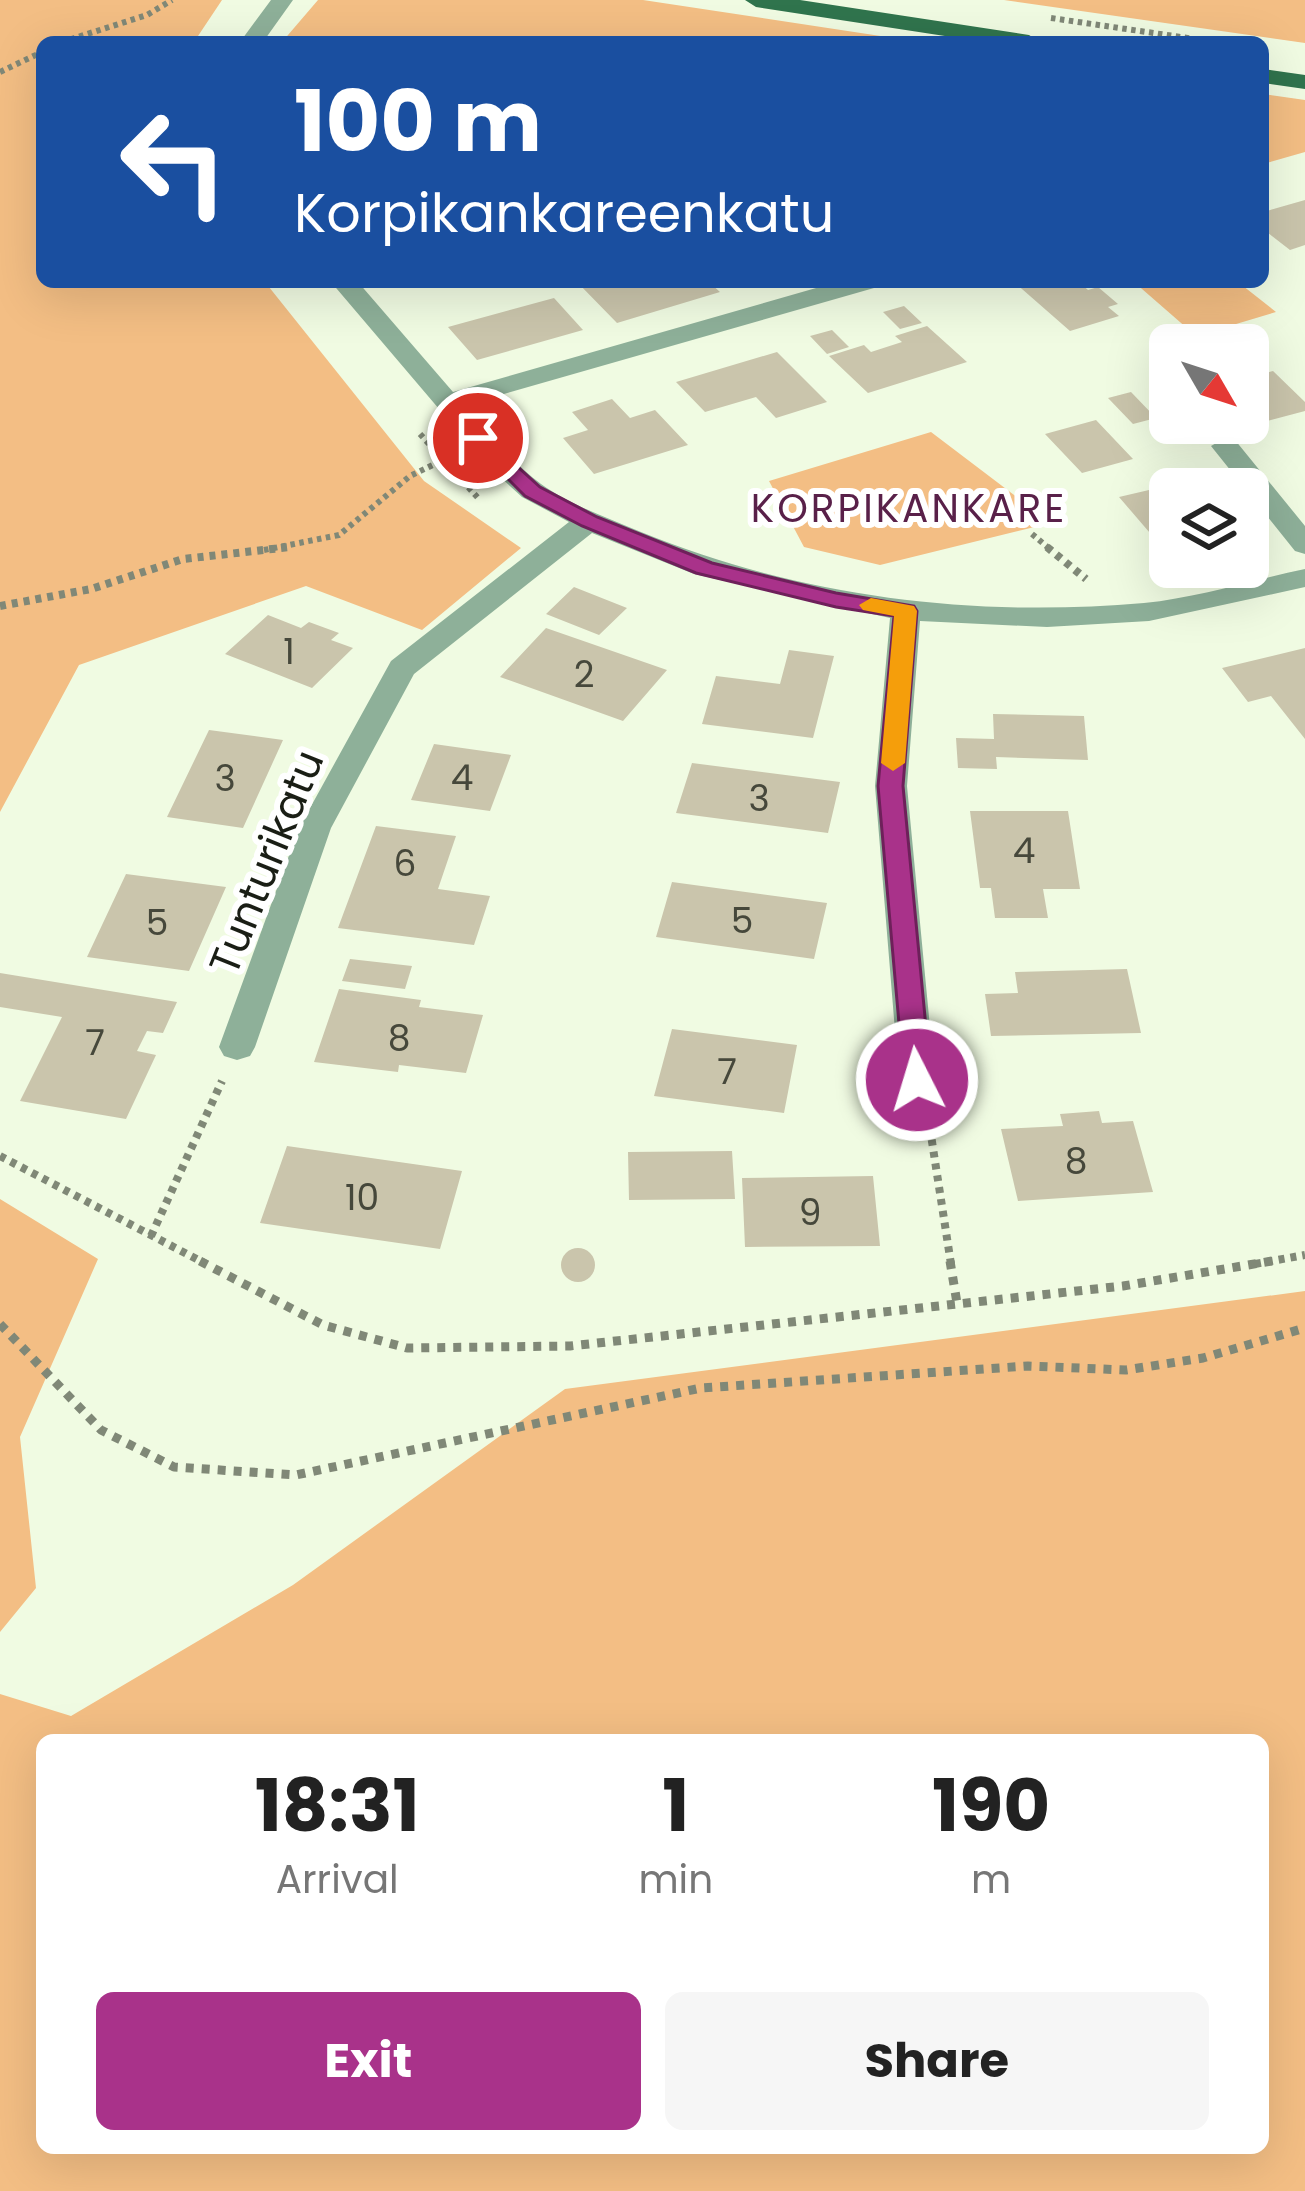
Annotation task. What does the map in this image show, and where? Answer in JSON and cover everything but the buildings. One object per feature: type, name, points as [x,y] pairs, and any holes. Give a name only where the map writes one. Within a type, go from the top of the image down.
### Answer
[{"type":"main road","points":[[756,0],[990,36]]},
{"type":"main road","points":[[1269,77],[1305,82]]},
{"type":"street","points":[[255,36],[282,0]]},
{"type":"street","points":[[349,288],[495,457],[532,491],[590,521],[704,568],[836,600],[906,611],[1047,618],[1149,612],[1305,578]]},
{"type":"street","points":[[447,402],[844,288]]},
{"type":"street","points":[[1225,446],[1305,545]]},
{"type":"street","name":"Tunturikatu","points":[[237,1047],[315,828],[402,668],[590,521]]},
{"type":"street","points":[[906,611],[891,786],[917,1080]]},
{"type":"path","points":[[81,36],[147,15],[172,0]]},
{"type":"path","points":[[1034,16],[1173,36]]},
{"type":"path","points":[[0,72],[36,55]]},
{"type":"path","points":[[0,606],[91,589],[183,559],[298,546],[339,535],[410,476],[441,461]]},
{"type":"path","points":[[151,1236],[237,1047]]},
{"type":"path","points":[[917,1080],[933,1131],[957,1304]]},
{"type":"path","points":[[0,1156],[323,1325],[407,1348],[570,1346],[1123,1286],[1305,1255]]},
{"type":"path","points":[[0,1324],[101,1430],[174,1468],[296,1475],[701,1388],[1028,1366],[1126,1370],[1204,1358],[1305,1328]]},
{"type":"shaded area","points":[[0,0],[222,0],[198,36],[36,36],[36,288],[270,288],[424,481],[521,548],[422,630],[306,586],[79,665],[0,812]]},
{"type":"shaded area","points":[[318,0],[643,0],[880,36],[287,36]]},
{"type":"shaded area","points":[[1004,0],[1305,0],[1305,43]]},
{"type":"shaded area","points":[[1269,95],[1305,100],[1305,152],[1269,162]]},
{"type":"shaded area","points":[[1141,288],[1246,288],[1276,312],[1236,324],[1182,324]]},
{"type":"shaded area","points":[[931,432],[1051,523],[880,565],[804,547],[769,481]]},
{"type":"shaded area","points":[[0,1199],[98,1259],[20,1437],[36,1588],[0,1632]]},
{"type":"shaded area","points":[[1305,1291],[1305,2191],[0,2191],[0,1694],[71,1716],[293,1585],[565,1389]]},
{"type":"slow traffic","points":[[871,605],[906,611],[893,763]]},
{"type":"district","name":"KORPIKANKARE","points":[[909,508]]},
{"type":"route","points":[[478,438],[532,491],[590,521],[704,568],[836,600],[906,611],[891,786],[917,1080]]}]
